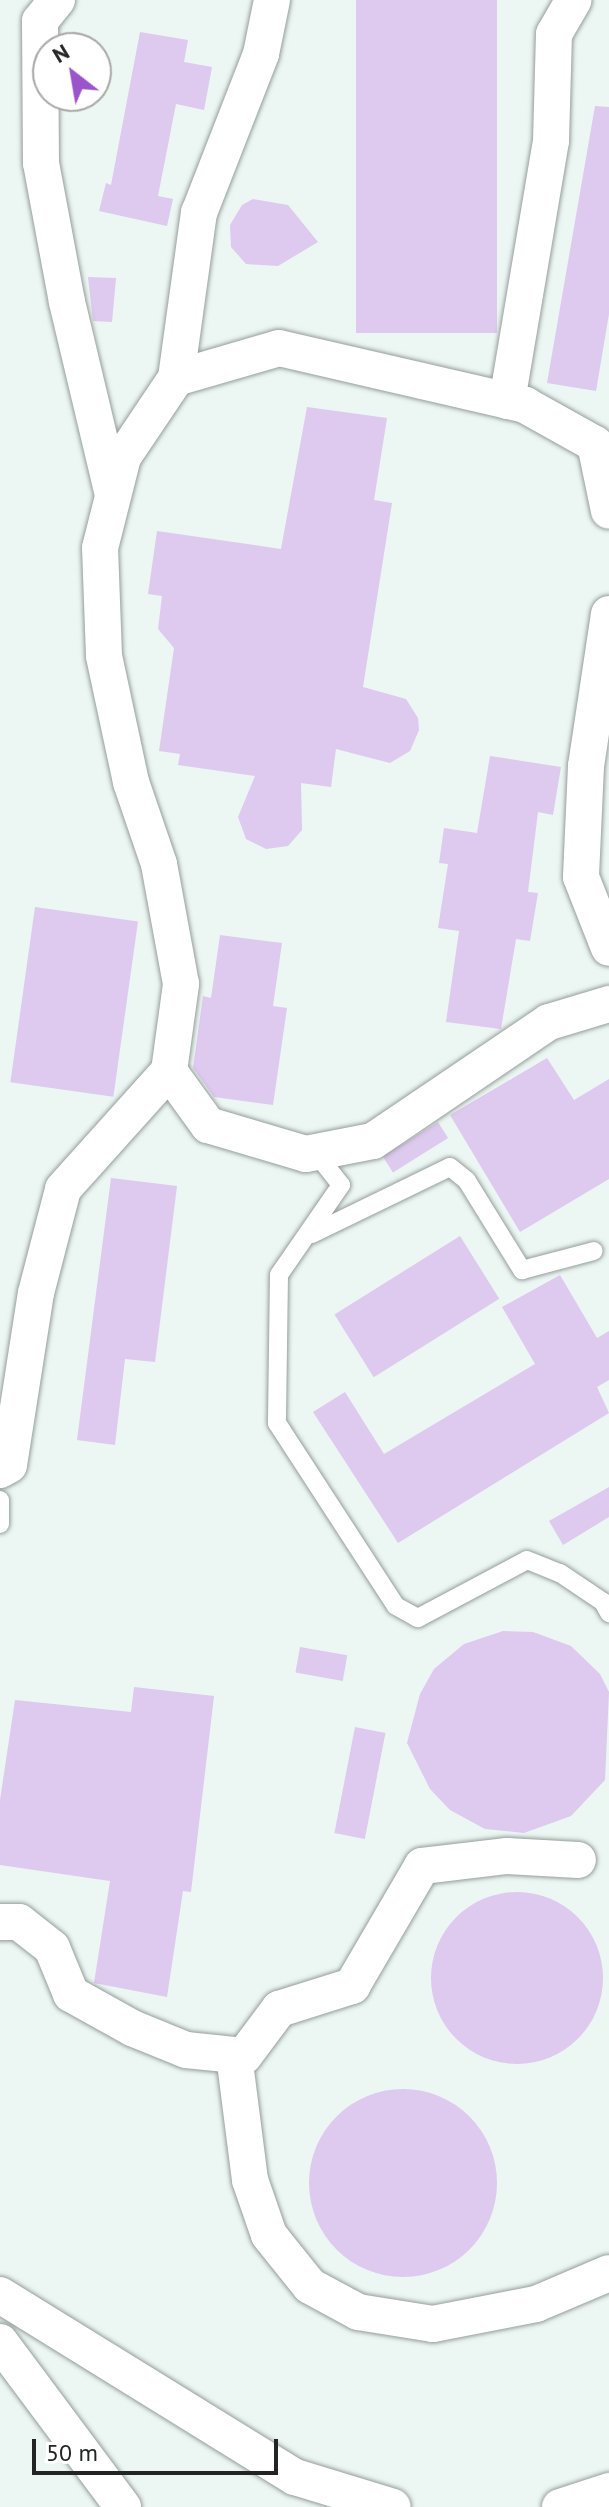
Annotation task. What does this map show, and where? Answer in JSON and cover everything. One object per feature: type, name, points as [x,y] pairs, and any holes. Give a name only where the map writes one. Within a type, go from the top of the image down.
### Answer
[{"type":"street","points":[[57,0],[40,21],[41,163],[67,302],[113,497]]},
{"type":"street","points":[[0,1470],[9,1465],[12,1379],[63,1189],[169,1071],[181,984],[159,864],[131,782],[104,656],[100,548],[123,457],[176,378],[199,213],[261,54],[272,0]]},
{"type":"street","points":[[507,401],[551,141],[554,34],[574,0]]},
{"type":"street","points":[[176,378],[279,348],[525,405],[602,439],[609,511]]},
{"type":"street","points":[[609,614],[586,766],[581,877],[609,948]]},
{"type":"street","points":[[169,1071],[208,1125],[315,1152],[373,1141],[549,1022],[609,1004]]},
{"type":"street","points":[[0,1922],[19,1922],[52,1948],[71,1994],[186,2050],[244,2056],[279,2009],[352,1986],[422,1866],[507,1856],[578,1860]]},
{"type":"street","points":[[234,2055],[250,2180],[269,2235],[310,2286],[358,2312],[433,2324],[536,2304],[609,2273]]},
{"type":"street","points":[[0,2295],[295,2477],[393,2507]]},
{"type":"street","points":[[0,2342],[123,2507]]},
{"type":"street","points":[[560,2507],[609,2491]]},
{"type":"lane","points":[[315,1152],[341,1185],[279,1275],[277,1423],[396,1606],[418,1618],[527,1560],[560,1573],[603,1602],[609,1613]]},
{"type":"lane","points":[[306,1237],[450,1167],[467,1181],[522,1270],[594,1251]]},
{"type":"lane","points":[[0,1500],[0,1524]]},
{"type":"building","points":[[356,0],[497,0],[497,333],[356,333]]},
{"type":"building","points":[[140,32],[188,40],[184,62],[212,67],[204,110],[176,104],[158,196],[173,199],[167,226],[99,211],[106,183],[111,185]]},
{"type":"building","points":[[595,106],[609,107],[609,314],[596,391],[547,383]]},
{"type":"building","points":[[253,199],[288,205],[318,242],[278,266],[246,264],[231,247],[230,225],[242,205]]},
{"type":"building","points":[[88,277],[116,278],[112,322],[93,321]]},
{"type":"building","points":[[307,407],[387,418],[374,500],[392,503],[363,687],[406,699],[418,718],[419,730],[410,751],[390,763],[336,749],[331,787],[301,783],[302,830],[288,846],[266,849],[246,839],[238,817],[255,776],[178,765],[180,754],[159,751],[174,648],[158,629],[162,596],[148,594],[157,531],[281,549]]},
{"type":"building","points":[[490,756],[561,767],[553,815],[538,812],[528,892],[538,893],[530,941],[516,939],[501,1029],[446,1022],[459,931],[438,928],[448,864],[439,863],[444,828],[477,833]]},
{"type":"building","points":[[35,907],[138,921],[113,1097],[10,1082]]},
{"type":"building","points":[[220,935],[282,943],[273,1006],[287,1008],[273,1105],[214,1097],[193,1068],[203,996],[211,998]]},
{"type":"building","points":[[547,1058],[574,1100],[609,1079],[609,1179],[520,1232],[450,1115]]},
{"type":"building","points":[[438,1122],[448,1138],[393,1173],[383,1156]]},
{"type":"building","points":[[111,1178],[177,1186],[155,1362],[125,1359],[115,1445],[77,1440]]},
{"type":"building","points":[[460,1236],[499,1299],[374,1377],[334,1314]]},
{"type":"building","points":[[560,1275],[597,1338],[609,1331],[609,1380],[597,1387],[609,1413],[398,1543],[313,1412],[345,1392],[384,1454],[535,1364],[502,1307]]},
{"type":"building","points":[[609,1487],[609,1517],[563,1545],[549,1521]]},
{"type":"building","points":[[503,1631],[533,1632],[571,1646],[600,1674],[609,1692],[605,1780],[571,1816],[524,1833],[485,1829],[450,1810],[430,1789],[407,1743],[420,1694],[434,1669],[464,1644]]},
{"type":"building","points":[[300,1647],[347,1655],[343,1681],[295,1673]]},
{"type":"building","points":[[134,1687],[214,1696],[191,1892],[183,1891],[167,1997],[94,1983],[110,1881],[0,1865],[0,1800],[15,1700],[131,1712]]},
{"type":"building","points":[[355,1727],[385,1733],[365,1839],[334,1833]]},
{"type":"building","points":[[517,1892],[550,1898],[578,1917],[597,1945],[603,1978],[597,2011],[578,2039],[550,2058],[517,2064],[484,2058],[456,2039],[437,2011],[431,1978],[437,1945],[456,1917],[484,1898]]},
{"type":"building","points":[[403,2089],[439,2096],[469,2117],[490,2147],[497,2183],[490,2219],[469,2249],[439,2270],[403,2277],[367,2270],[337,2249],[316,2219],[309,2183],[316,2147],[337,2117],[367,2096]]}]
